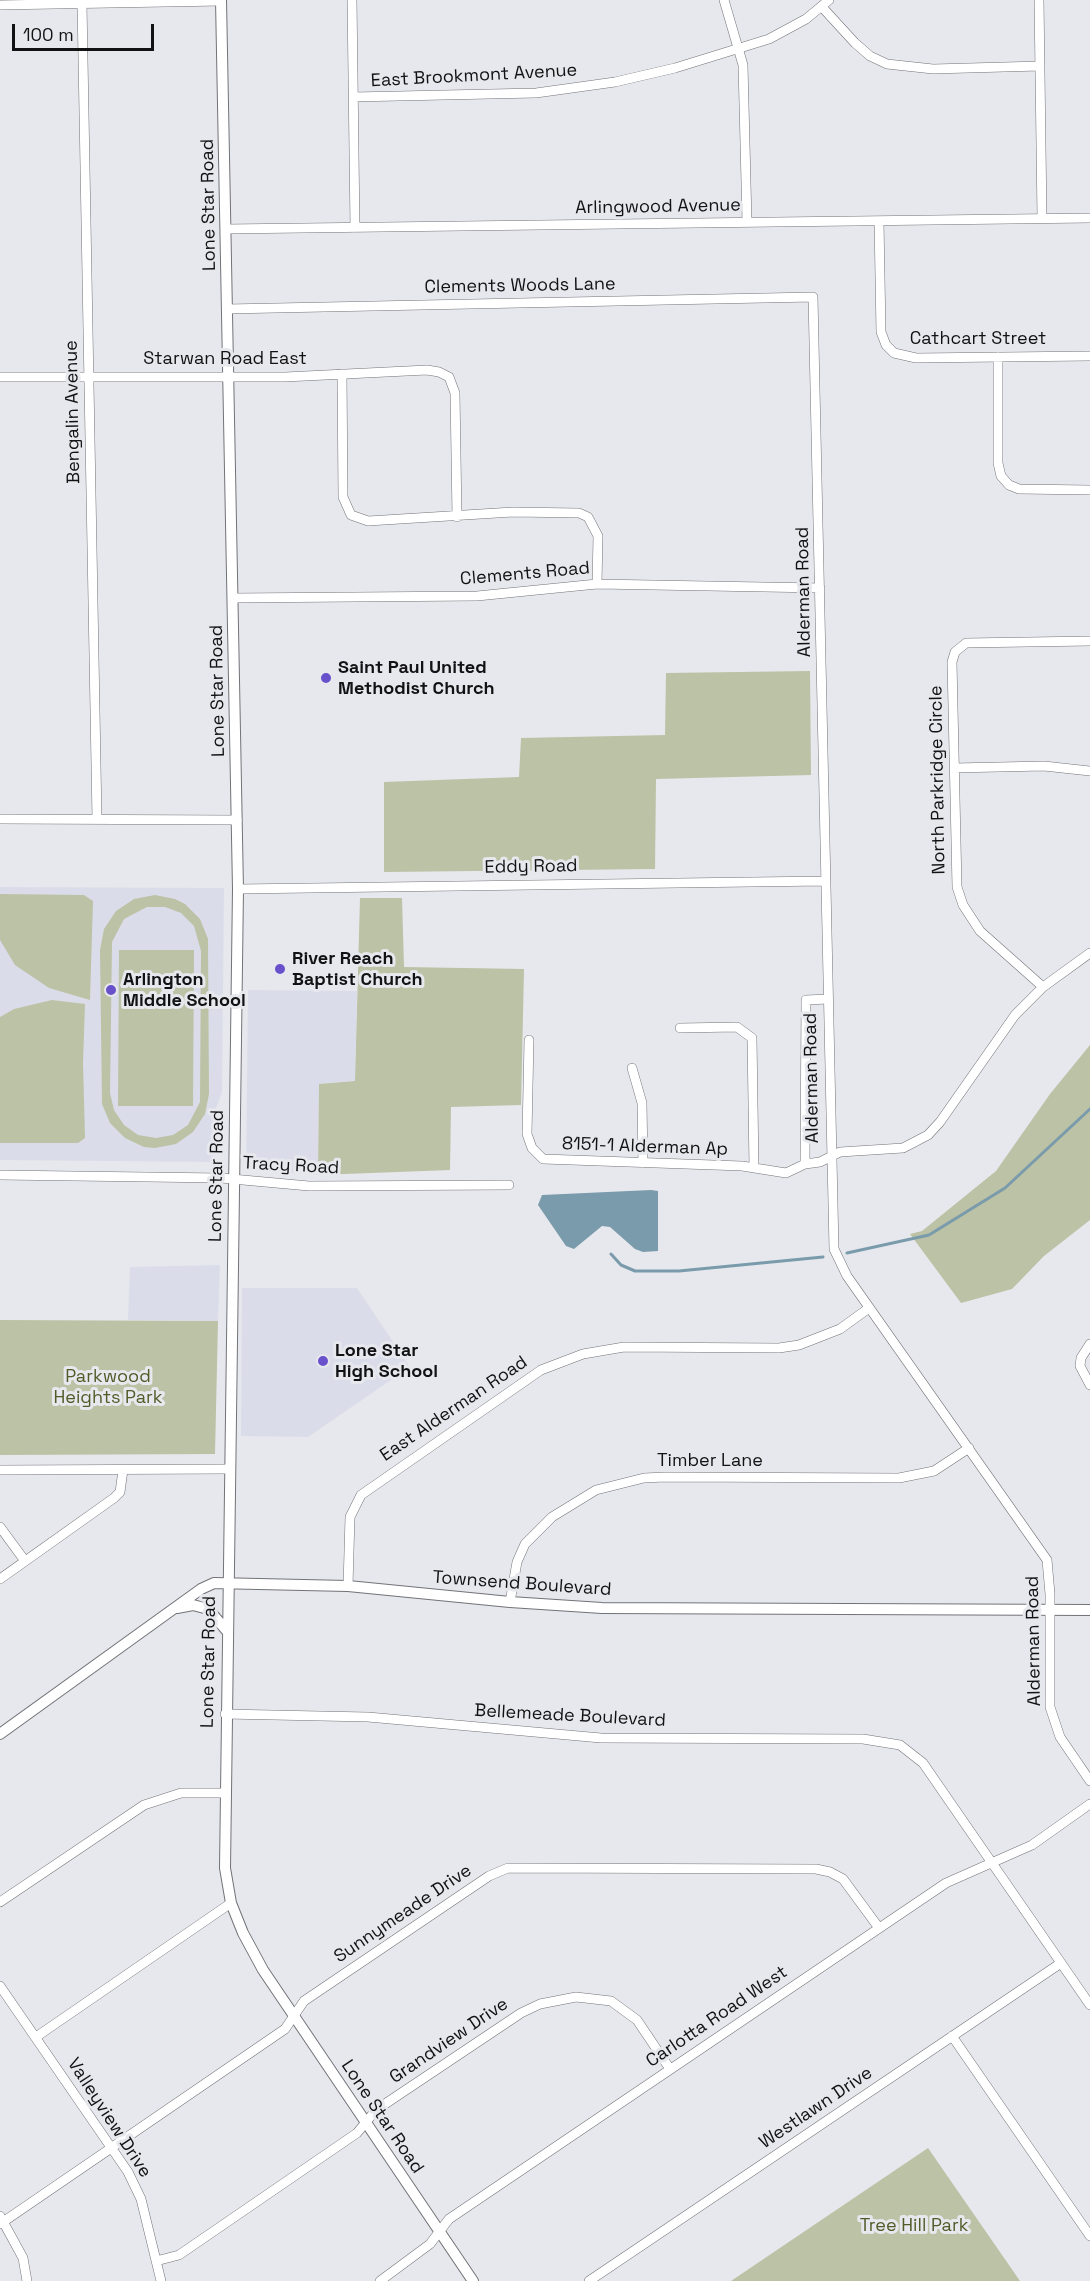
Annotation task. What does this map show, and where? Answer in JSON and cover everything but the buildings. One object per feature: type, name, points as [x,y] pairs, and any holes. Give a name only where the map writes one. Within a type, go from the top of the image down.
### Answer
[{"type":"street","points":[[352,0],[356,228]]},
{"type":"street","points":[[724,0],[739,49],[745,88],[747,222]]},
{"type":"street","points":[[1039,0],[1042,218]]},
{"type":"street","points":[[0,5],[221,1]]},
{"type":"street","name":"Lone Star Road","points":[[221,1],[238,889],[228,1469],[225,1868],[231,1903],[243,1933],[263,1970],[473,2281]]},
{"type":"street","points":[[826,3],[855,43],[870,56],[887,64],[933,69],[1040,66]]},
{"type":"street","name":"East Brookmont Avenue","points":[[353,98],[536,93],[577,89],[650,75],[739,49],[790,29],[826,3]]},
{"type":"street","name":"Bengalin Avenue","points":[[82,4],[97,819]]},
{"type":"street","name":"Arlingwood Avenue","points":[[226,230],[1090,218]]},
{"type":"street","name":"Cathcart Street","points":[[879,221],[881,332],[886,345],[894,353],[904,357],[1090,356]]},
{"type":"street","name":"Clements Woods Lane","points":[[227,309],[813,297]]},
{"type":"street","name":"Alderman Road","points":[[813,297],[830,1156],[834,1250],[839,1263],[869,1308],[1047,1560],[1050,1569],[1049,1695],[1053,1722],[1065,1746],[1090,1781]]},
{"type":"street","points":[[998,357],[998,463],[1002,476],[1009,485],[1029,490],[1090,490]]},
{"type":"street","name":"Starwan Road East","points":[[0,377],[228,377],[428,370],[448,377],[455,393],[457,517]]},
{"type":"street","points":[[342,374],[343,497],[351,515],[368,521],[568,511],[588,517],[598,536],[597,584]]},
{"type":"street","name":"Clements Road","points":[[233,598],[477,596],[597,584],[820,588]]},
{"type":"street","name":"North Parkridge Circle","points":[[1043,987],[980,931],[963,904],[956,873],[952,662],[960,648],[974,642],[1090,641]]},
{"type":"street","points":[[954,768],[1044,766],[1090,771]]},
{"type":"street","points":[[0,819],[237,820]]},
{"type":"street","name":"Eddy Road","points":[[238,889],[825,881]]},
{"type":"street","name":"8151-1 Alderman Ap","points":[[529,1040],[527,1134],[535,1153],[543,1159],[754,1168],[786,1173],[840,1152],[903,1148],[928,1135],[940,1122],[1015,1015],[1043,987],[1090,954]]},
{"type":"street","points":[[809,1163],[806,1000],[828,999]]},
{"type":"street","points":[[680,1028],[737,1027],[752,1038],[754,1168]]},
{"type":"street","points":[[632,1068],[642,1103],[643,1163]]},
{"type":"street","name":"Tracy Road","points":[[0,1174],[233,1179],[309,1186],[509,1185]]},
{"type":"street","name":"East Alderman Road","points":[[348,1586],[350,1517],[361,1495],[541,1370],[583,1353],[624,1347],[779,1348],[799,1345],[840,1329],[869,1308]]},
{"type":"street","points":[[1089,1345],[1080,1366],[1090,1385]]},
{"type":"street","name":"Timber Lane","points":[[510,1602],[517,1562],[525,1544],[552,1516],[596,1490],[644,1478],[665,1477],[899,1478],[934,1470],[969,1448]]},
{"type":"street","points":[[0,1470],[228,1469]]},
{"type":"street","points":[[0,1579],[114,1498],[120,1492],[123,1470]]},
{"type":"street","points":[[0,1527],[25,1561]]},
{"type":"street","name":"Townsend Boulevard","points":[[0,1734],[174,1608],[201,1589],[214,1583],[348,1586],[510,1602],[602,1608],[1090,1610]]},
{"type":"street","points":[[174,1608],[193,1605],[208,1609],[227,1631]]},
{"type":"street","name":"Bellemeade Boulevard","points":[[225,1714],[368,1717],[601,1738],[885,1741],[912,1753],[924,1763],[991,1862]]},
{"type":"street","points":[[0,1902],[144,1805],[181,1793],[224,1793]]},
{"type":"street","name":"Carlotta Road West","points":[[380,2281],[430,2244],[449,2219],[879,1928],[946,1883],[1032,1845],[1090,1804]]},
{"type":"street","points":[[991,1862],[1090,2005]]},
{"type":"street","name":"Sunnymeade Drive","points":[[1,2221],[111,2149],[285,2029],[304,2001],[489,1876],[508,1868],[816,1869],[830,1872],[843,1879],[879,1928]]},
{"type":"street","points":[[36,2037],[231,1903]]},
{"type":"street","name":"Westlawn Drive","points":[[589,2281],[1061,1964]]},
{"type":"street","name":"Valleyview Drive","points":[[0,1986],[128,2172],[141,2199],[161,2281]]},
{"type":"street","name":"Grandview Drive","points":[[156,2261],[179,2255],[357,2133],[376,2110],[521,2013],[557,1999],[596,1998],[611,2001],[624,2009],[637,2020],[670,2069]]},
{"type":"street","points":[[952,2036],[1090,2236]]},
{"type":"street","points":[[1,2221],[23,2259],[27,2281]]},
{"type":"shaded area","name":"Arlington Middle School","points":[[0,887],[224,888],[222,1092],[214,1114],[213,1162],[0,1160]]},
{"type":"shaded area","points":[[248,990],[357,991],[355,1081],[319,1084],[318,1175],[246,1170]]},
{"type":"shaded area","points":[[220,1265],[218,1321],[128,1320],[130,1267]]},
{"type":"shaded area","name":"Lone Star High School","points":[[242,1288],[357,1288],[410,1367],[308,1437],[241,1436]]},
{"type":"green space","points":[[810,671],[811,775],[656,779],[655,869],[384,872],[384,782],[519,777],[521,738],[665,735],[666,673]]},
{"type":"green space","points":[[0,894],[84,895],[93,901],[90,1000],[49,988],[15,965],[0,940]]},
{"type":"green space","points":[[155,895],[175,899],[185,904],[200,919],[208,939],[209,1094],[205,1114],[193,1132],[176,1144],[155,1148],[144,1147],[125,1138],[110,1123],[102,1104],[100,950],[104,929],[116,911],[134,899]],"holes":[[[147,907],[165,907],[181,913],[194,926],[201,951],[200,1102],[188,1125],[173,1135],[156,1138],[138,1135],[124,1125],[114,1110],[110,1093],[112,942],[124,919]]]},
{"type":"green space","points":[[360,898],[402,898],[404,967],[524,969],[521,1105],[451,1107],[450,1170],[318,1175],[319,1084],[355,1081]]},
{"type":"green space","points":[[119,950],[194,950],[193,1106],[118,1106]]},
{"type":"green space","points":[[52,1000],[85,1004],[83,1063],[85,1138],[78,1143],[0,1143],[0,1017],[14,1009]]},
{"type":"green space","points":[[1090,1045],[1090,1220],[1044,1256],[1012,1289],[961,1303],[910,1234],[922,1231],[996,1171],[1050,1094]]},
{"type":"green space","name":"Parkwood Heights Park","points":[[0,1320],[218,1321],[215,1454],[0,1455]]},
{"type":"green space","name":"Tree Hill Park","points":[[928,2148],[1020,2281],[731,2281]]},
{"type":"water","points":[[658,1191],[658,1251],[643,1252],[635,1249],[610,1227],[602,1226],[574,1249],[566,1246],[538,1205],[542,1195]]},
{"type":"waterway","points":[[847,1253],[929,1235],[1005,1188],[1090,1109]]},
{"type":"waterway","points":[[611,1254],[621,1265],[635,1271],[679,1271],[823,1257]]},
{"type":"place","name":"Saint Paul United Methodist Church","points":[[326,678]]},
{"type":"place","name":"River Reach Baptist Church","points":[[280,969]]},
{"type":"place","name":"Arlington Middle School","points":[[111,990]]},
{"type":"place","name":"Lone Star High School","points":[[323,1361]]}]
